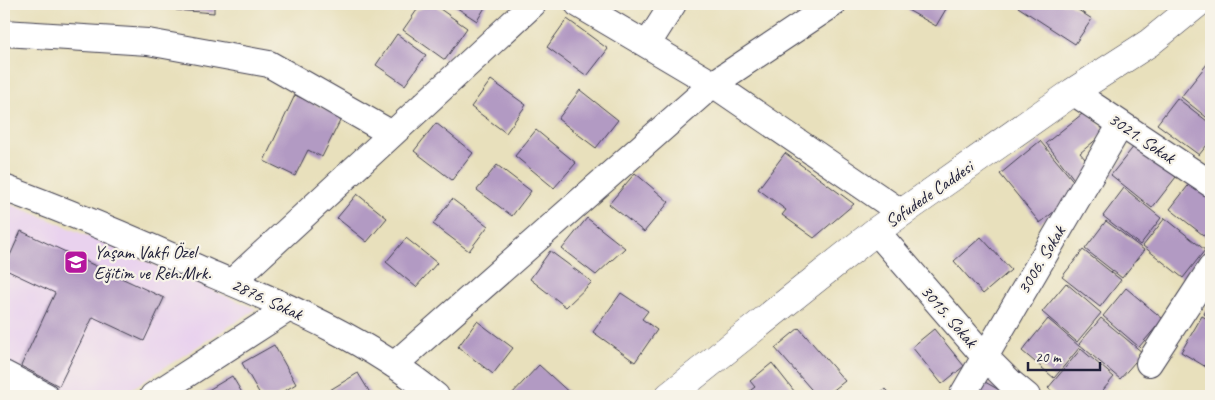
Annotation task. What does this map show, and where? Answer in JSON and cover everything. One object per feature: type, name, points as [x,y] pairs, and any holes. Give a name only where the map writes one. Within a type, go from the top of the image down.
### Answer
[{"type":"main road","name":"Sofudede Caddesi","points":[[669,396],[876,232],[1073,92],[1149,43],[1197,4]]},
{"type":"street","points":[[232,282],[533,4]]},
{"type":"street","points":[[578,4],[713,84],[902,213]]},
{"type":"street","points":[[647,45],[673,4]]},
{"type":"street","points":[[394,364],[713,84],[833,4]]},
{"type":"street","points":[[4,33],[148,42],[269,64],[392,134]]},
{"type":"street","name":"3021. Sokak","points":[[1073,92],[1211,184]]},
{"type":"street","name":"3006. Sokak","points":[[962,396],[1121,124]]},
{"type":"street","name":"2876. Sokak","points":[[4,188],[59,208],[288,308],[364,346],[394,364],[426,393]]},
{"type":"street","name":"3015. Sokak","points":[[876,232],[985,357],[1027,396]]},
{"type":"street","points":[[1149,363],[1211,268]]},
{"type":"street","points":[[153,396],[288,308]]},
{"type":"street","points":[[4,374],[46,396]]},
{"type":"shaded area","name":"Yaşam Vakfı Özel Eğitim ve Reh.Mrk.","points":[[4,202],[41,216],[256,309],[120,396],[72,396],[4,361]]},
{"type":"building","points":[[177,4],[214,4],[214,13],[176,10]]},
{"type":"building","points":[[433,4],[467,28],[445,60],[403,30],[417,10]]},
{"type":"building","points":[[451,4],[487,4],[477,21]]},
{"type":"building","points":[[897,4],[949,4],[936,26]]},
{"type":"building","points":[[1021,4],[1069,4],[1092,19],[1075,44],[1018,7]]},
{"type":"building","points":[[567,19],[608,49],[587,76],[547,47]]},
{"type":"building","points":[[397,34],[426,55],[405,85],[376,65]]},
{"type":"building","points":[[1211,59],[1211,121],[1181,97]]},
{"type":"building","points":[[491,80],[526,105],[506,133],[471,107]]},
{"type":"building","points":[[580,90],[618,120],[596,148],[558,119]]},
{"type":"building","points":[[295,95],[342,117],[322,157],[308,150],[295,176],[264,161]]},
{"type":"building","points":[[1177,98],[1211,124],[1211,140],[1199,155],[1157,124]]},
{"type":"building","points":[[1087,110],[1105,132],[1080,153],[1094,170],[1077,183],[1046,143]]},
{"type":"building","points":[[436,123],[473,153],[452,180],[414,151]]},
{"type":"building","points":[[536,130],[576,163],[554,188],[515,156]]},
{"type":"building","points":[[1040,141],[1081,190],[1040,223],[1000,174]]},
{"type":"building","points":[[1135,145],[1176,177],[1152,208],[1111,175]]},
{"type":"building","points":[[785,153],[854,204],[814,238],[782,215],[786,210],[758,189]]},
{"type":"building","points":[[497,165],[531,191],[512,216],[477,190]]},
{"type":"building","points":[[635,173],[669,202],[644,232],[609,204]]},
{"type":"building","points":[[1191,182],[1211,198],[1211,234],[1207,238],[1170,209]]},
{"type":"building","points":[[1124,188],[1161,218],[1140,245],[1103,216]]},
{"type":"building","points":[[357,194],[387,218],[367,242],[337,218]]},
{"type":"building","points":[[452,199],[488,226],[469,251],[433,224]]},
{"type":"building","points":[[587,218],[625,248],[596,275],[562,249]]},
{"type":"building","points":[[1165,218],[1205,250],[1183,278],[1143,246]]},
{"type":"building","points":[[1106,221],[1144,250],[1122,278],[1085,249]]},
{"type":"building","points":[[21,231],[164,298],[144,341],[93,317],[59,386],[21,366],[55,293],[4,269]]},
{"type":"building","points":[[981,237],[1011,270],[983,294],[954,261]]},
{"type":"building","points":[[406,238],[437,263],[416,287],[386,262]]},
{"type":"building","points":[[1083,250],[1121,280],[1100,307],[1062,277]]},
{"type":"building","points":[[550,251],[592,282],[566,307],[530,279]]},
{"type":"building","points":[[1066,283],[1101,313],[1077,342],[1042,312]]},
{"type":"building","points":[[1126,288],[1163,319],[1139,347],[1103,316]]},
{"type":"building","points":[[621,293],[648,311],[642,319],[657,330],[635,362],[593,332]]},
{"type":"building","points":[[1211,301],[1211,319],[1204,314]]},
{"type":"building","points":[[1202,316],[1211,321],[1211,370],[1181,352]]},
{"type":"building","points":[[1101,318],[1143,353],[1120,379],[1079,344]]},
{"type":"building","points":[[1048,319],[1080,347],[1054,378],[1022,351]]},
{"type":"building","points":[[477,321],[513,348],[493,374],[458,347]]},
{"type":"building","points":[[799,328],[845,381],[826,396],[817,396],[775,348]]},
{"type":"building","points":[[934,329],[964,366],[942,384],[912,347]]},
{"type":"building","points":[[274,345],[296,384],[276,396],[261,396],[242,363]]},
{"type":"building","points":[[1081,349],[1114,377],[1098,396],[1057,396],[1048,388]]},
{"type":"building","points":[[772,363],[798,396],[743,396],[755,387],[750,381]]},
{"type":"building","points":[[539,365],[573,396],[510,396]]},
{"type":"building","points":[[358,373],[372,396],[320,396]]},
{"type":"building","points":[[232,376],[244,396],[200,395]]},
{"type":"building","points":[[985,382],[1010,396],[977,396]]},
{"type":"building","points":[[885,389],[891,396],[877,396]]},
{"type":"place","name":"Yaşam Vakfı Özel Eğitim ve Reh.Mrk.","points":[[76,262]]}]
